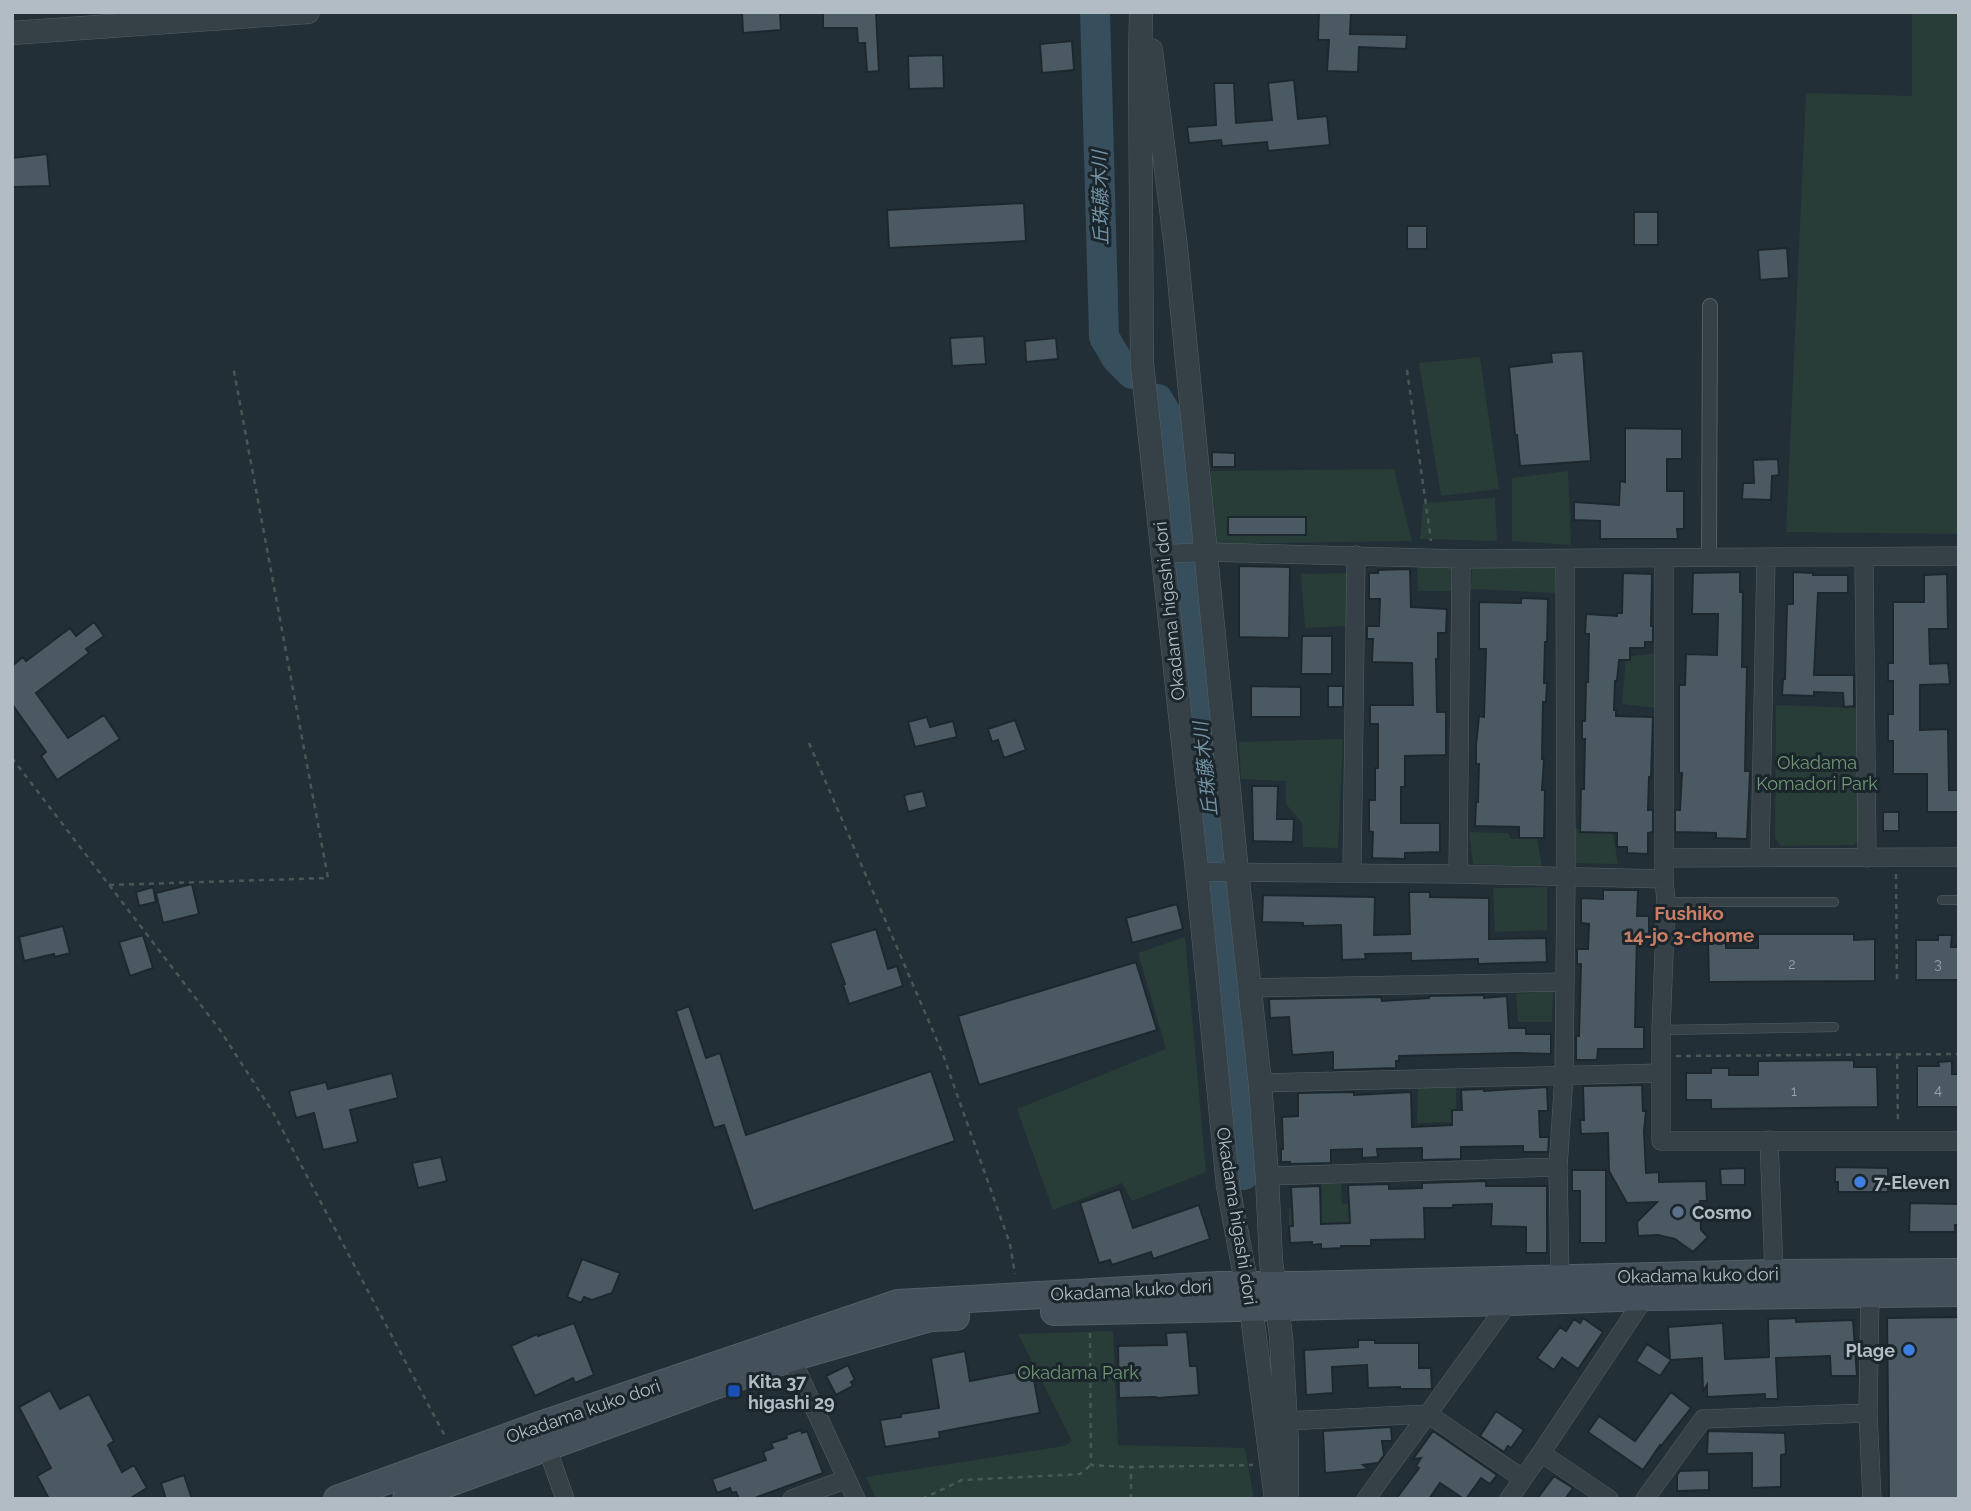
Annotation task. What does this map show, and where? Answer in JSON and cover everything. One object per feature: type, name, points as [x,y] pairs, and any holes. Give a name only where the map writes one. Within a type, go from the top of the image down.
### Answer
[{"type":"main road","name":"Okadama kuko dori","points":[[405,1499],[543,1436],[788,1350],[898,1303],[1019,1296],[1276,1296],[1509,1302],[1774,1273],[1959,1272]]},
{"type":"main road","name":"Okadama kuko dori","points":[[1276,1296],[1560,1278],[1646,1286],[1959,1293]]},
{"type":"main road","name":"Okadama kuko dori","points":[[788,1350],[930,1318],[1069,1311],[1249,1296]]},
{"type":"main road","name":"Okadama kuko dori","points":[[337,1499],[455,1456],[543,1436]]},
{"type":"street","points":[[12,33],[134,18],[308,12]]},
{"type":"street","name":"Okadama higashi dori","points":[[1144,12],[1140,76],[1142,363],[1228,1186],[1249,1296],[1276,1499]]},
{"type":"street","name":"Okadama higashi dori","points":[[1144,12],[1160,112],[1173,221],[1260,1083],[1271,1261],[1281,1336],[1287,1499]]},
{"type":"street","points":[[1709,558],[1710,306]]},
{"type":"street","points":[[1163,554],[1207,552],[1461,559],[1959,556]]},
{"type":"street","points":[[1352,873],[1356,555]]},
{"type":"street","points":[[1864,557],[1867,858]]},
{"type":"street","points":[[1760,858],[1766,558]]},
{"type":"street","points":[[1458,874],[1461,559]]},
{"type":"street","points":[[1560,1278],[1558,1167],[1564,1076],[1566,877],[1565,559]]},
{"type":"street","points":[[1664,559],[1665,902],[1661,1141],[1959,1140]]},
{"type":"street","points":[[1665,858],[1959,857]]},
{"type":"street","points":[[1197,872],[1664,879]]},
{"type":"street","points":[[1249,988],[1564,982]]},
{"type":"street","points":[[1260,1083],[1661,1073]]},
{"type":"street","points":[[1769,1140],[1774,1273]]},
{"type":"street","points":[[1267,1176],[1558,1167]]},
{"type":"street","points":[[1509,1499],[1646,1286]]},
{"type":"street","points":[[1870,1293],[1868,1413],[1872,1499]]},
{"type":"street","points":[[1366,1499],[1509,1302]]},
{"type":"street","points":[[788,1350],[856,1499]]},
{"type":"street","points":[[1646,1499],[1703,1419],[1868,1413]]},
{"type":"street","points":[[1285,1421],[1428,1414],[1523,1479]]},
{"type":"street","points":[[543,1436],[565,1499]]},
{"type":"street","points":[[1541,1453],[1609,1499]]},
{"type":"street","points":[[792,1499],[847,1479]]},
{"type":"lane","points":[[1942,900],[1959,900]]},
{"type":"lane","points":[[1665,902],[1834,902]]},
{"type":"lane","points":[[1661,1030],[1834,1027]]},
{"type":"path","points":[[109,885],[328,878],[233,366]]},
{"type":"path","points":[[1407,370],[1434,558]]},
{"type":"path","points":[[809,743],[942,1052],[1010,1244],[1019,1296]]},
{"type":"path","points":[[12,758],[220,1030],[274,1114],[455,1456]]},
{"type":"path","points":[[1896,867],[1897,984]]},
{"type":"path","points":[[1897,1054],[1898,1130]]},
{"type":"path","points":[[1673,1056],[1959,1054]]},
{"type":"path","points":[[1090,1327],[1091,1465]]},
{"type":"path","points":[[925,1498],[962,1480],[1080,1474],[1091,1465],[1271,1466]]},
{"type":"path","points":[[1131,1467],[1131,1499]]},
{"type":"green space","points":[[1912,12],[1959,12],[1959,534],[1786,532],[1806,93],[1912,96]]},
{"type":"green space","points":[[1480,357],[1499,489],[1441,496],[1419,363]]},
{"type":"green space","points":[[1394,469],[1412,541],[1213,544],[1209,471]]},
{"type":"green space","points":[[1568,471],[1571,545],[1512,541],[1512,478]]},
{"type":"green space","points":[[1495,498],[1497,541],[1420,539],[1423,503]]},
{"type":"green space","points":[[1452,563],[1451,591],[1418,591],[1417,564]]},
{"type":"green space","points":[[1473,564],[1558,567],[1558,593],[1470,589]]},
{"type":"green space","points":[[1350,573],[1349,626],[1305,628],[1301,574]]},
{"type":"green space","points":[[1656,653],[1657,708],[1622,704],[1626,657]]},
{"type":"green space","name":"Okadama Komadori Park","points":[[1776,705],[1857,708],[1860,840],[1853,845],[1781,846],[1775,838]]},
{"type":"green space","points":[[1343,739],[1338,848],[1303,847],[1302,823],[1286,804],[1286,781],[1241,779],[1239,742]]},
{"type":"green space","points":[[1612,827],[1618,864],[1571,863],[1571,829]]},
{"type":"green space","points":[[1469,832],[1508,833],[1511,839],[1537,838],[1542,867],[1473,864]]},
{"type":"green space","points":[[1547,887],[1547,930],[1495,932],[1493,888]]},
{"type":"green space","points":[[1185,937],[1206,1172],[1132,1201],[1122,1183],[1053,1210],[1017,1109],[1166,1049],[1138,953]]},
{"type":"green space","points":[[1553,991],[1552,1022],[1518,1022],[1516,994]]},
{"type":"green space","points":[[1456,1083],[1456,1122],[1417,1123],[1418,1088]]},
{"type":"green space","points":[[1321,1184],[1341,1184],[1342,1204],[1351,1203],[1351,1222],[1289,1225],[1289,1208],[1322,1206]]},
{"type":"green space","name":"Okadama Park","points":[[1113,1331],[1118,1445],[1245,1448],[1254,1499],[876,1499],[866,1477],[1064,1446],[1072,1441],[1018,1334]]},
{"type":"building","points":[[742,12],[780,12],[781,30],[743,33]]},
{"type":"building","points":[[823,12],[876,12],[879,71],[867,72],[865,43],[858,43],[857,28],[823,28]]},
{"type":"building","points":[[1319,12],[1351,12],[1350,34],[1407,35],[1406,49],[1359,47],[1358,72],[1327,71],[1329,40],[1318,40]]},
{"type":"building","points":[[1072,41],[1074,70],[1042,73],[1040,44]]},
{"type":"building","points":[[943,55],[944,88],[909,89],[908,56]]},
{"type":"building","points":[[1294,80],[1298,119],[1327,116],[1330,145],[1268,151],[1267,142],[1222,146],[1221,140],[1189,143],[1187,127],[1216,125],[1214,83],[1234,83],[1236,123],[1272,120],[1268,83]]},
{"type":"building","points":[[47,154],[50,186],[12,187],[12,158]]},
{"type":"building","points":[[1024,203],[1026,241],[889,248],[887,210]]},
{"type":"building","points":[[1634,212],[1658,212],[1658,245],[1634,245]]},
{"type":"building","points":[[1407,226],[1427,226],[1427,249],[1407,249]]},
{"type":"building","points":[[1787,248],[1789,278],[1760,280],[1758,250]]},
{"type":"building","points":[[984,336],[986,364],[952,366],[950,338]]},
{"type":"building","points":[[1056,338],[1058,359],[1026,362],[1025,341]]},
{"type":"building","points":[[1583,351],[1591,461],[1520,466],[1509,367],[1552,362],[1551,353]]},
{"type":"building","points":[[1625,428],[1682,429],[1682,459],[1667,459],[1667,491],[1684,491],[1684,529],[1677,529],[1678,539],[1600,539],[1600,521],[1574,520],[1574,502],[1619,505],[1620,481],[1625,482]]},
{"type":"building","points":[[1212,452],[1235,453],[1235,467],[1212,467]]},
{"type":"building","points":[[1778,459],[1779,475],[1772,476],[1771,500],[1742,499],[1743,483],[1754,483],[1753,460]]},
{"type":"building","points":[[1228,517],[1306,517],[1306,535],[1228,535]]},
{"type":"building","points":[[1239,566],[1290,567],[1289,638],[1239,637]]},
{"type":"building","points":[[1410,569],[1411,607],[1447,609],[1446,633],[1438,633],[1436,659],[1437,712],[1446,712],[1446,755],[1405,756],[1405,787],[1401,787],[1401,823],[1440,823],[1440,852],[1405,853],[1405,859],[1372,858],[1373,832],[1369,831],[1369,800],[1375,800],[1378,724],[1370,724],[1370,705],[1413,705],[1412,663],[1372,662],[1373,639],[1367,639],[1367,626],[1379,626],[1380,599],[1369,599],[1369,573],[1378,573],[1378,570]]},
{"type":"building","points":[[1740,572],[1740,592],[1743,592],[1742,667],[1747,667],[1745,771],[1750,771],[1747,839],[1716,838],[1716,833],[1675,832],[1675,810],[1680,810],[1682,773],[1679,773],[1679,685],[1685,685],[1686,654],[1717,655],[1718,614],[1692,614],[1693,573]]},
{"type":"building","points":[[1793,572],[1848,575],[1848,593],[1818,593],[1814,675],[1854,675],[1854,706],[1844,707],[1843,693],[1782,695],[1785,679],[1787,604],[1793,604]]},
{"type":"building","points":[[1623,573],[1652,574],[1653,642],[1645,642],[1645,648],[1630,648],[1630,660],[1619,660],[1614,710],[1616,716],[1653,717],[1648,810],[1653,810],[1653,832],[1648,833],[1648,854],[1627,853],[1627,847],[1617,847],[1617,833],[1580,832],[1585,739],[1582,739],[1582,721],[1585,721],[1588,682],[1589,634],[1585,634],[1586,614],[1617,616],[1617,613],[1622,613]]},
{"type":"building","points":[[1947,574],[1948,629],[1929,629],[1930,664],[1948,663],[1950,684],[1920,685],[1920,730],[1948,729],[1949,790],[1959,790],[1959,812],[1927,812],[1927,774],[1893,774],[1893,741],[1888,741],[1888,714],[1893,714],[1893,681],[1888,681],[1888,663],[1893,663],[1893,602],[1924,602],[1924,575]]},
{"type":"building","points":[[1521,598],[1548,599],[1544,683],[1547,683],[1546,702],[1543,702],[1542,759],[1542,790],[1545,790],[1544,838],[1519,838],[1519,827],[1475,826],[1479,764],[1476,764],[1476,746],[1479,716],[1484,717],[1486,649],[1479,649],[1479,602],[1521,603]]},
{"type":"building","points":[[94,622],[104,636],[86,649],[89,653],[36,693],[68,738],[104,715],[120,739],[57,780],[41,756],[46,752],[12,704],[12,666],[23,657],[26,661],[70,628],[76,636]]},
{"type":"building","points":[[1302,636],[1332,636],[1332,674],[1301,674]]},
{"type":"building","points":[[1251,686],[1301,687],[1301,717],[1251,717]]},
{"type":"building","points":[[1328,686],[1343,686],[1343,707],[1328,707]]},
{"type":"building","points":[[927,717],[930,727],[953,721],[957,737],[915,747],[908,722]]},
{"type":"building","points":[[1015,720],[1026,750],[1004,758],[998,740],[992,742],[988,729]]},
{"type":"building","points":[[1252,786],[1278,786],[1277,819],[1294,819],[1293,842],[1253,841]]},
{"type":"building","points":[[923,791],[927,807],[908,812],[904,795]]},
{"type":"building","points":[[1883,812],[1899,812],[1899,831],[1883,831]]},
{"type":"building","points":[[192,884],[199,914],[163,923],[156,893]]},
{"type":"building","points":[[153,887],[156,902],[139,906],[136,892]]},
{"type":"building","points":[[1603,890],[1638,890],[1637,916],[1649,916],[1649,934],[1637,934],[1635,1027],[1644,1027],[1644,1049],[1598,1049],[1597,1060],[1576,1060],[1581,964],[1577,964],[1577,949],[1588,949],[1589,924],[1581,923],[1581,898],[1603,899]]},
{"type":"building","points":[[1409,892],[1430,892],[1430,897],[1489,898],[1489,939],[1546,938],[1547,962],[1478,964],[1478,959],[1411,961],[1411,953],[1365,954],[1366,959],[1342,960],[1341,925],[1303,926],[1303,923],[1262,922],[1263,895],[1375,897],[1374,935],[1410,934]]},
{"type":"building","points":[[1177,904],[1183,929],[1132,943],[1126,918]]},
{"type":"building","points":[[63,926],[70,953],[24,961],[19,937]]},
{"type":"building","points":[[876,929],[888,969],[897,966],[903,986],[849,1004],[843,985],[845,984],[830,943]]},
{"type":"building","points":[[1758,934],[1854,934],[1854,940],[1875,939],[1875,981],[1709,982],[1708,941],[1726,941],[1726,948],[1758,948]]},
{"type":"building","points":[[143,935],[153,968],[130,976],[119,942]]},
{"type":"building","points":[[1938,935],[1952,935],[1951,947],[1959,947],[1959,980],[1916,980],[1916,940],[1938,940]]},
{"type":"building","points":[[1136,962],[1157,1030],[979,1085],[958,1016]]},
{"type":"building","points":[[1484,995],[1484,998],[1507,996],[1509,1028],[1526,1028],[1526,1034],[1551,1034],[1551,1054],[1399,1056],[1396,1068],[1333,1070],[1333,1052],[1292,1055],[1289,1017],[1270,1018],[1269,999],[1381,997],[1382,1001],[1429,996]]},
{"type":"building","points":[[689,1006],[706,1058],[720,1053],[746,1135],[931,1071],[955,1141],[753,1211],[724,1125],[714,1128],[676,1011]]},
{"type":"building","points":[[1854,1060],[1854,1067],[1877,1067],[1878,1107],[1711,1109],[1711,1100],[1686,1100],[1686,1073],[1711,1073],[1711,1068],[1729,1068],[1729,1075],[1758,1075],[1758,1061]]},
{"type":"building","points":[[1952,1061],[1952,1074],[1959,1074],[1959,1107],[1917,1107],[1917,1066],[1939,1066],[1938,1062]]},
{"type":"building","points":[[392,1073],[398,1098],[350,1110],[358,1142],[323,1150],[314,1113],[296,1118],[289,1091],[326,1082],[328,1089]]},
{"type":"building","points":[[1642,1085],[1643,1111],[1646,1111],[1646,1173],[1659,1172],[1659,1182],[1706,1181],[1707,1201],[1700,1201],[1701,1230],[1708,1237],[1693,1252],[1675,1239],[1658,1235],[1638,1236],[1637,1222],[1657,1202],[1627,1203],[1609,1171],[1608,1133],[1581,1134],[1580,1120],[1584,1120],[1583,1086]]},
{"type":"building","points":[[1547,1087],[1548,1111],[1539,1111],[1540,1137],[1549,1137],[1548,1152],[1523,1152],[1523,1146],[1461,1147],[1461,1159],[1422,1160],[1422,1148],[1377,1149],[1378,1157],[1362,1158],[1362,1149],[1331,1150],[1331,1163],[1281,1162],[1282,1117],[1298,1116],[1298,1093],[1354,1092],[1354,1095],[1411,1092],[1412,1127],[1452,1125],[1452,1110],[1462,1110],[1461,1090]]},
{"type":"building","points":[[441,1157],[447,1181],[418,1188],[412,1163]]},
{"type":"building","points":[[1835,1167],[1888,1168],[1888,1192],[1838,1192]]},
{"type":"building","points":[[1745,1168],[1745,1185],[1721,1185],[1720,1169]]},
{"type":"building","points":[[1572,1170],[1606,1170],[1606,1243],[1580,1243],[1580,1191],[1572,1191]]},
{"type":"building","points":[[1486,1181],[1486,1186],[1547,1186],[1547,1253],[1526,1253],[1526,1227],[1491,1226],[1492,1204],[1424,1208],[1425,1239],[1371,1240],[1371,1246],[1321,1249],[1321,1244],[1312,1245],[1312,1242],[1290,1243],[1289,1226],[1293,1226],[1291,1187],[1320,1186],[1321,1224],[1350,1223],[1348,1185],[1389,1184],[1389,1189],[1422,1188],[1422,1183]]},
{"type":"building","points":[[1120,1189],[1133,1228],[1199,1205],[1210,1239],[1153,1259],[1151,1252],[1112,1265],[1110,1260],[1099,1263],[1080,1203]]},
{"type":"building","points":[[1910,1203],[1959,1204],[1959,1225],[1955,1225],[1955,1232],[1909,1232]]},
{"type":"building","points":[[582,1259],[620,1273],[612,1293],[592,1300],[584,1297],[581,1303],[567,1297]]},
{"type":"building","points":[[1959,1317],[1959,1499],[1889,1499],[1887,1318]]},
{"type":"building","points":[[1583,1318],[1603,1332],[1578,1369],[1562,1358],[1554,1370],[1537,1358],[1560,1327],[1566,1331],[1574,1319],[1580,1323]]},
{"type":"building","points":[[1796,1318],[1796,1322],[1853,1320],[1857,1376],[1831,1376],[1830,1356],[1776,1358],[1778,1399],[1765,1399],[1765,1394],[1707,1397],[1707,1385],[1703,1391],[1702,1358],[1671,1360],[1660,1376],[1636,1361],[1647,1344],[1670,1359],[1668,1327],[1723,1323],[1725,1359],[1769,1357],[1768,1319]]},
{"type":"building","points":[[574,1323],[594,1375],[575,1383],[573,1378],[535,1396],[511,1346],[537,1334],[538,1336]]},
{"type":"building","points":[[1187,1332],[1190,1366],[1197,1366],[1199,1395],[1119,1398],[1118,1346],[1167,1345],[1166,1333]]},
{"type":"building","points":[[1358,1340],[1375,1340],[1375,1343],[1419,1343],[1419,1368],[1431,1368],[1432,1389],[1368,1388],[1367,1365],[1332,1367],[1333,1393],[1306,1395],[1304,1350],[1358,1347]]},
{"type":"building","points":[[965,1351],[970,1381],[1032,1369],[1040,1413],[939,1432],[940,1438],[885,1447],[880,1420],[939,1408],[931,1358]]},
{"type":"building","points":[[848,1365],[855,1380],[851,1382],[853,1386],[836,1395],[826,1376]]},
{"type":"building","points":[[50,1390],[60,1409],[89,1394],[114,1441],[108,1445],[122,1472],[134,1465],[147,1488],[129,1499],[49,1499],[37,1476],[51,1468],[19,1407]]},
{"type":"building","points":[[1671,1392],[1691,1408],[1643,1470],[1588,1432],[1599,1416],[1635,1441]]},
{"type":"building","points":[[1496,1411],[1524,1430],[1511,1448],[1508,1446],[1504,1452],[1480,1436]]},
{"type":"building","points":[[1391,1427],[1392,1441],[1382,1441],[1384,1455],[1378,1463],[1363,1465],[1369,1469],[1325,1473],[1323,1431]]},
{"type":"building","points":[[801,1430],[802,1433],[807,1431],[823,1473],[752,1499],[739,1499],[736,1492],[732,1493],[730,1488],[717,1493],[712,1479],[766,1460],[763,1452],[773,1448],[771,1443]]},
{"type":"building","points":[[1433,1431],[1497,1475],[1490,1484],[1481,1478],[1466,1499],[1440,1483],[1429,1499],[1396,1499],[1419,1468],[1416,1466],[1421,1458],[1413,1459]]},
{"type":"building","points":[[1708,1431],[1785,1433],[1786,1454],[1781,1455],[1781,1487],[1752,1488],[1752,1453],[1707,1454]]},
{"type":"building","points":[[1709,1470],[1709,1490],[1677,1491],[1677,1475],[1680,1471]]},
{"type":"building","points":[[184,1475],[192,1499],[166,1499],[161,1483]]},
{"type":"building","points":[[1554,1476],[1573,1488],[1565,1499],[1537,1499]]},
{"type":"waterway","name":"丘珠藤木川","points":[[1095,12],[1104,337],[1117,359],[1132,374]]},
{"type":"waterway","name":"丘珠藤木川","points":[[1158,399],[1168,416],[1181,534]]},
{"type":"waterway","name":"丘珠藤木川","points":[[1184,562],[1214,850]]},
{"type":"waterway","name":"丘珠藤木川","points":[[1217,890],[1244,1175]]},
{"type":"place","name":"7-Eleven","points":[[1860,1182]]},
{"type":"place","name":"Cosmo","points":[[1678,1212]]},
{"type":"place","name":"Plage","points":[[1909,1350]]},
{"type":"place","name":"Kita 37 higashi 29","points":[[734,1391]]},
{"type":"district","name":"Fushiko 14-jo 3-chome","points":[[1689,924]]}]
